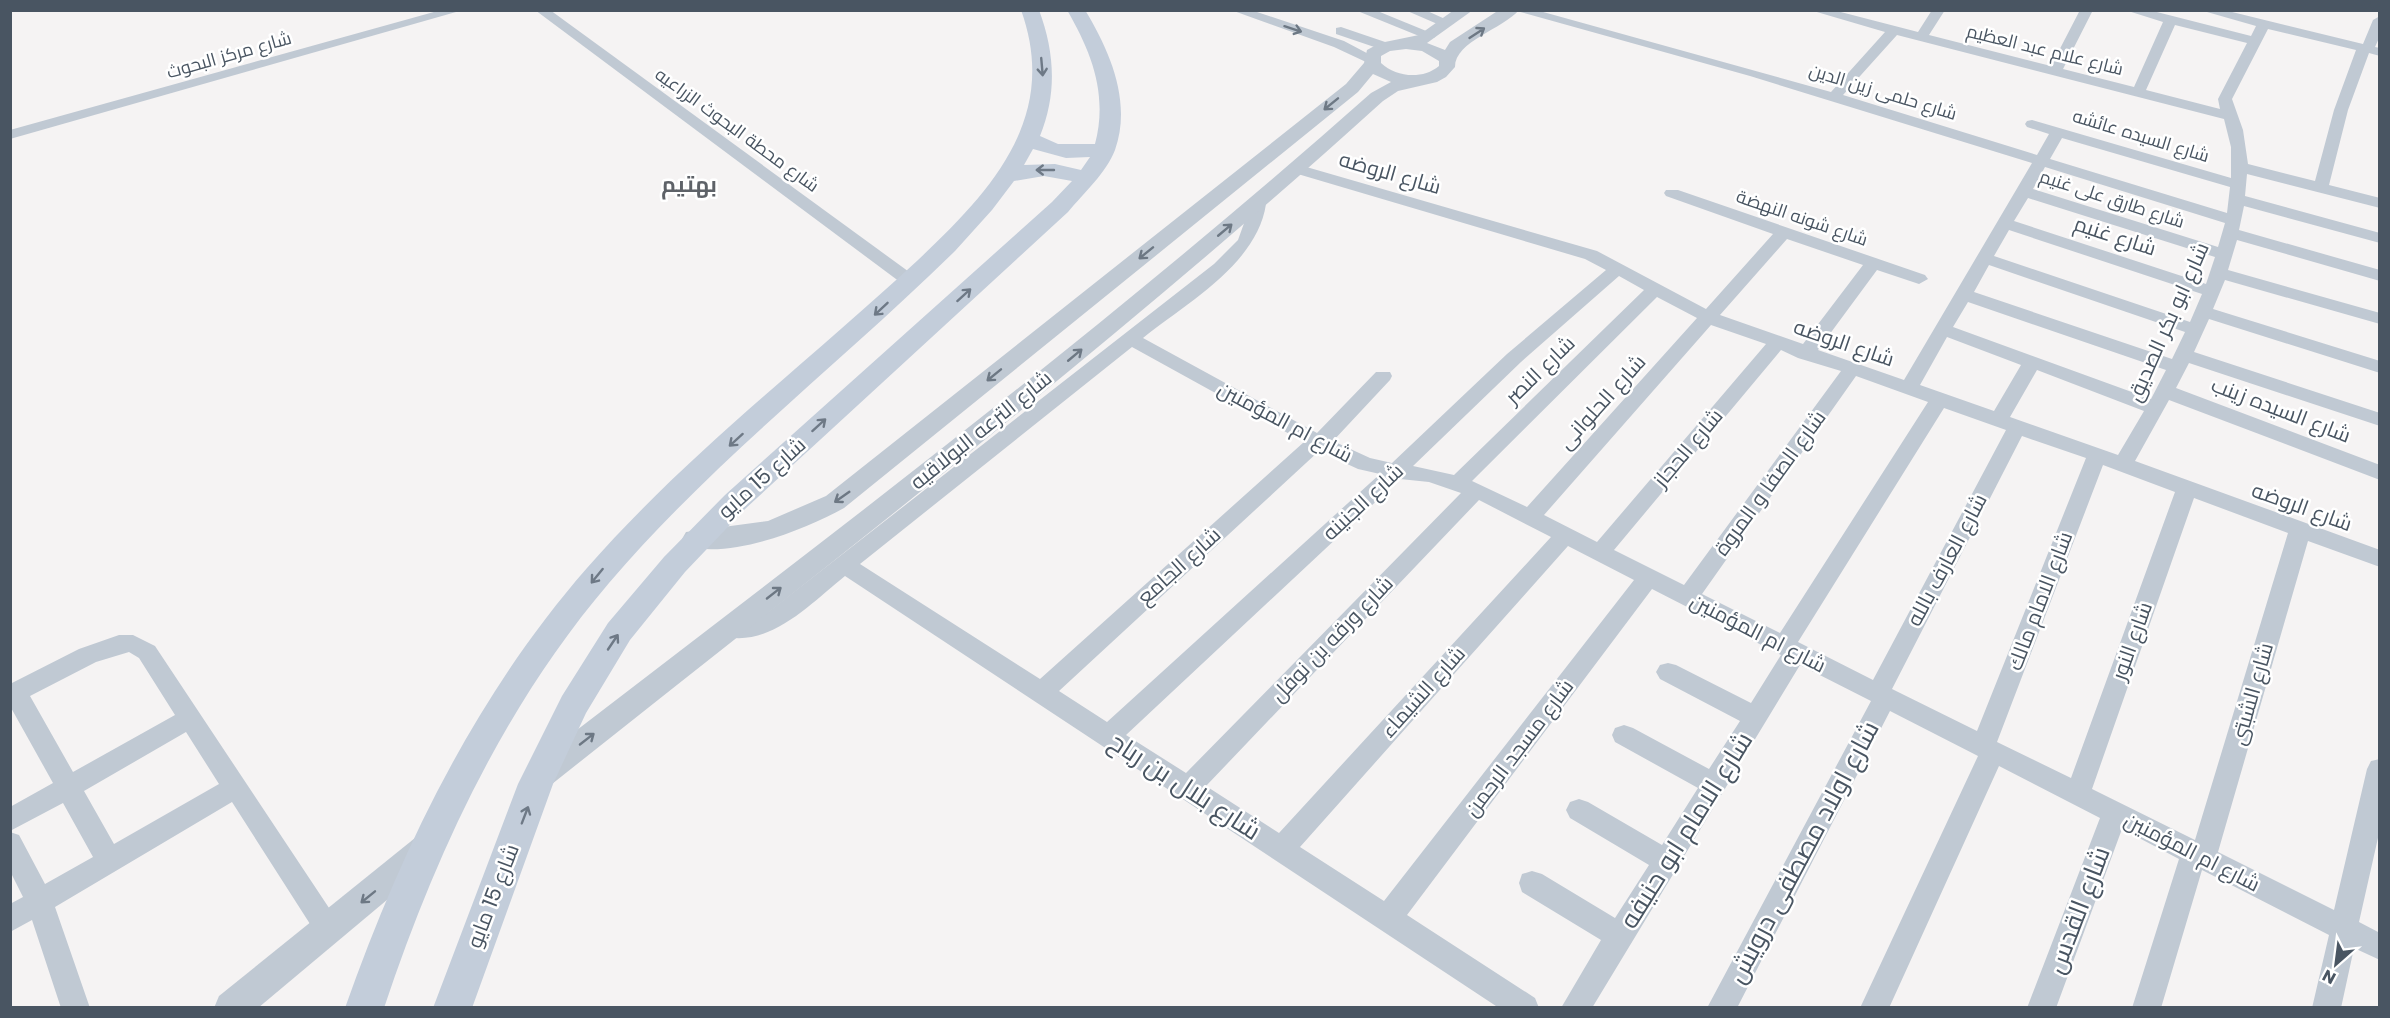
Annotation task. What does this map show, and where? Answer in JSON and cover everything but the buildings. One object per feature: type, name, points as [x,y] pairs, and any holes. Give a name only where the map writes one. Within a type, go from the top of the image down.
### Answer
[{"type":"main road","points":[[364,1008],[375,972],[448,801],[520,680],[561,622],[603,569],[647,521],[910,281],[978,210],[1004,177],[1029,138],[1044,84],[1036,25],[1030,10]]},
{"type":"main road","name":"شارع 15 مايو","points":[[453,1008],[458,988],[541,775],[567,717],[595,668],[633,613],[695,539],[1060,207],[1084,179],[1105,148],[1110,99],[1107,72],[1098,46],[1076,10]]},
{"type":"main road","points":[[1029,138],[1047,149],[1061,152],[1076,153],[1105,148]]},
{"type":"main road","points":[[1004,177],[1022,172],[1051,169],[1084,179]]},
{"type":"street","name":"شارع مركز البحوث","points":[[10,135],[457,10]]},
{"type":"street","name":"شارع محطة البحوث الزراعيه","points":[[541,10],[910,281]]},
{"type":"street","points":[[1237,10],[1376,56],[1429,35],[1465,10]]},
{"type":"street","points":[[1284,10],[1376,56],[1387,75],[1413,80]]},
{"type":"street","points":[[1360,10],[1429,35]]},
{"type":"street","points":[[1411,10],[1447,23]]},
{"type":"street","points":[[1406,44],[1431,48],[1447,59],[1456,46],[1511,10]]},
{"type":"street","name":"شارع حلمى زين الدين","points":[[1519,10],[1755,73],[2041,161],[2379,276]]},
{"type":"street","name":"شارع علام عبد العظيم","points":[[1816,10],[2230,116]]},
{"type":"street","points":[[1921,37],[1939,10]]},
{"type":"street","points":[[2055,72],[2087,10]]},
{"type":"street","points":[[2131,10],[2255,41]]},
{"type":"street","points":[[2206,10],[2370,50]]},
{"type":"street","name":"شارع ابو بكر الصديق","points":[[2123,465],[2179,361],[2211,291],[2224,255],[2239,192],[2240,167],[2230,116],[2225,108],[2225,99],[2255,41],[2286,10]]},
{"type":"street","points":[[2138,93],[2171,20]]},
{"type":"street","points":[[2321,187],[2341,110],[2370,50],[2379,20]]},
{"type":"street","points":[[1834,97],[1894,30]]},
{"type":"street","name":"شارع الترعه البولاقيه","points":[[695,539],[736,537],[776,529],[836,501],[1352,88],[1376,56]]},
{"type":"street","name":"شارع الترعه البولاقيه","points":[[541,775],[1005,413],[1258,204],[1384,92],[1413,80],[1439,75],[1447,67],[1447,59]]},
{"type":"street","name":"شارع السيده عائشه","points":[[2032,124],[2379,238]]},
{"type":"street","points":[[1908,389],[2058,132]]},
{"type":"street","points":[[2240,167],[2379,202]]},
{"type":"street","name":"شارع الروضه","points":[[1297,169],[1591,255],[1710,318],[1776,344],[2097,455],[2379,559]]},
{"type":"street","name":"شارع طارق على غنيم","points":[[2023,191],[2224,255]]},
{"type":"street","name":"شارع شونه النهضة","points":[[1672,193],[1919,279]]},
{"type":"street","points":[[727,629],[739,630],[775,619],[1132,339],[1234,256],[1254,225],[1258,204]]},
{"type":"street","name":"شارع غنيم","points":[[2005,223],[2211,291]]},
{"type":"street","name":"شارع الحلوانى","points":[[1530,517],[1710,318],[1784,232]]},
{"type":"street","points":[[1984,258],[2194,329]]},
{"type":"street","points":[[1805,354],[1874,263]]},
{"type":"street","name":"شارع الجنينه","points":[[1108,735],[1396,471],[1514,358],[1618,268]]},
{"type":"street","points":[[2218,273],[2379,320]]},
{"type":"street","name":"شارع النصر","points":[[1467,487],[1655,289]]},
{"type":"street","points":[[1963,294],[2379,420]]},
{"type":"street","points":[[2202,311],[2379,367]]},
{"type":"street","name":"شارع السيده زينب","points":[[1943,329],[2032,362],[2160,399],[2379,473]]},
{"type":"street","name":"شارع ام المؤمنين","points":[[1132,339],[1318,441],[1365,464],[1396,471],[1431,475],[1467,487],[1530,517],[2379,947]]},
{"type":"street","name":"شارع الحجاز","points":[[1600,553],[1776,344]]},
{"type":"street","name":"شارع العارف بالله","points":[[1882,695],[2008,424],[2032,362]]},
{"type":"street","name":"شارع الصفا و المروة","points":[[1688,597],[1851,369]]},
{"type":"street","name":"شارع الجامع","points":[[1041,692],[1318,441],[1383,376]]},
{"type":"street","name":"شارع الامام ابو حنيفه","points":[[1575,1008],[1755,717],[1790,649],[1939,400]]},
{"type":"street","name":"شارع الامام مالك","points":[[1874,1008],[1988,749],[2097,455]]},
{"type":"street","name":"شارع ورقه بن نوفل","points":[[1188,788],[1467,487]]},
{"type":"street","name":"شارع النور","points":[[2078,794],[2187,488]]},
{"type":"street","name":"شارع الشبتى","points":[[2146,1008],[2199,855],[2300,530]]},
{"type":"street","name":"شارع الشيماء","points":[[1282,849],[1565,535]]},
{"type":"street","name":"شارع بلال بن رباح","points":[[844,564],[1525,1008]]},
{"type":"street","name":"شارع مسجد الرحمن","points":[[1388,918],[1649,577]]},
{"type":"street","points":[[109,861],[13,694],[96,652],[118,644],[133,643],[147,652],[234,788],[329,929]]},
{"type":"street","points":[[1668,672],[1755,717]]},
{"type":"street","name":"شارع اولاد مصطفى درويش","points":[[1721,1008],[1882,695]]},
{"type":"street","points":[[10,820],[189,719]]},
{"type":"street","points":[[1624,735],[1714,784]]},
{"type":"street","points":[[2326,1008],[2379,769]]},
{"type":"street","points":[[10,919],[234,788]]},
{"type":"street","points":[[1579,810],[1666,861]]},
{"type":"street","name":"شارع القدس","points":[[2042,1008],[2115,813]]},
{"type":"street","points":[[10,843],[40,902],[76,1008]]},
{"type":"street","points":[[231,1008],[269,974],[329,929],[428,845]]},
{"type":"street","points":[[1532,883],[1619,936]]},
{"type":"district","name":"بهتيم","points":[[689,184]]}]
